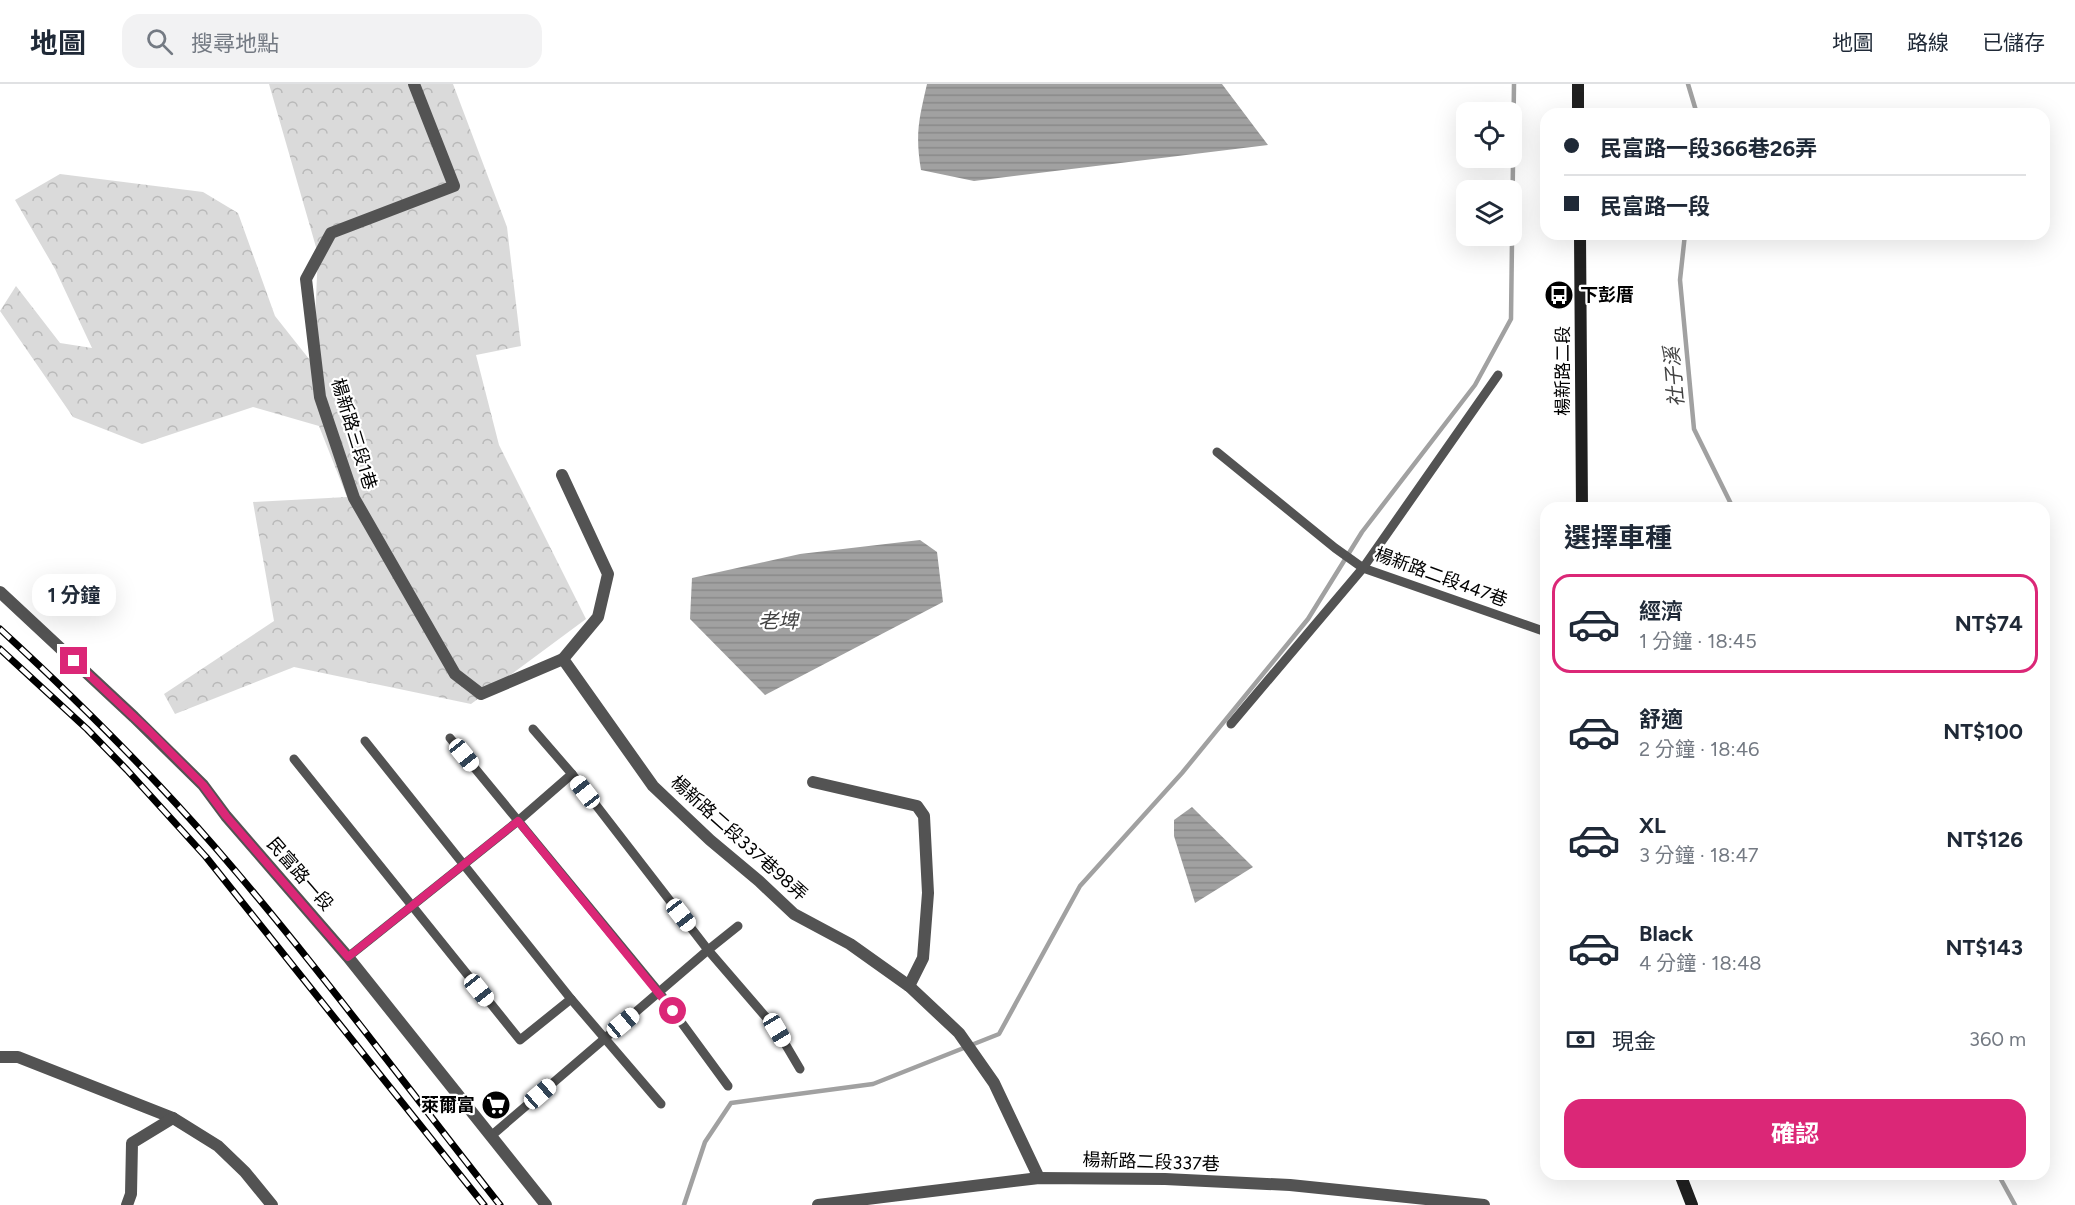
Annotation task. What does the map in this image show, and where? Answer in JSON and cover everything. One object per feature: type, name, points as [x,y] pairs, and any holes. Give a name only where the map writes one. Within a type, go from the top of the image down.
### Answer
[{"type":"main road","points":[[1578,84],[1578,108]]},
{"type":"main road","name":"楊新路二段","points":[[1580,240],[1582,502]]},
{"type":"main road","points":[[1682,1180],[1692,1205]]},
{"type":"street","name":"楊新路三段1巷","points":[[414,84],[454,186],[332,232],[306,279],[320,397],[354,498],[455,674],[481,694],[563,659]]},
{"type":"street","points":[[562,475],[608,574],[598,617],[563,659]]},
{"type":"street","name":"民富路一段","points":[[0,592],[182,763],[348,957],[491,1136],[541,1203]]},
{"type":"street","name":"楊新路二段337巷98弄","points":[[563,659],[653,786],[710,840],[794,914],[850,944],[909,986],[959,1033],[994,1083],[1039,1178]]},
{"type":"street","points":[[813,782],[917,806],[924,816],[928,893],[923,958],[909,986]]},
{"type":"street","points":[[0,1057],[18,1057],[173,1118],[218,1146],[272,1205]]},
{"type":"street","points":[[127,1205],[130,1194],[132,1143],[173,1118]]},
{"type":"street","name":"楊新路二段337巷","points":[[825,1204],[1039,1178],[1165,1179],[1290,1185],[1484,1205]]},
{"type":"lane","points":[[1231,724],[1363,568],[1498,375]]},
{"type":"lane","name":"楊新路二段447巷","points":[[1217,452],[1363,568],[1540,630]]},
{"type":"lane","points":[[533,729],[572,774],[708,950],[777,1030],[800,1069]]},
{"type":"lane","points":[[450,738],[659,992],[728,1086]]},
{"type":"lane","points":[[364,741],[571,999],[661,1104]]},
{"type":"lane","points":[[294,759],[520,1040],[571,999]]},
{"type":"lane","points":[[348,957],[518,821],[572,774]]},
{"type":"lane","points":[[491,1136],[738,926]]},
{"type":"green space","points":[[269,84],[453,84],[507,227],[521,346],[476,355],[499,445],[586,619],[471,704],[294,667],[175,714],[164,694],[274,621],[253,502],[347,497],[319,426],[253,407],[142,444],[73,417],[0,311],[16,286],[60,343],[92,348],[55,269],[15,200],[60,174],[203,192],[238,213],[275,316],[313,364],[318,254]]},
{"type":"water","points":[[927,84],[1222,84],[1268,145],[974,181],[921,170],[918,146],[919,127]]},
{"type":"water","name":"老埤","points":[[920,540],[937,552],[943,602],[765,695],[690,619],[692,578],[800,554]]},
{"type":"water","points":[[1192,807],[1253,867],[1195,903],[1174,836],[1174,820]]},
{"type":"waterway","points":[[684,1205],[705,1142],[731,1103],[873,1084],[999,1034],[1080,886],[1182,773],[1308,619],[1362,532],[1475,385],[1511,319],[1514,84]]},
{"type":"waterway","name":"社子溪","points":[[1688,84],[1695,108]]},
{"type":"waterway","name":"社子溪","points":[[1684,240],[1680,280],[1694,429],[1730,502]]},
{"type":"waterway","name":"社子溪","points":[[2001,1180],[2015,1205]]},
{"type":"railway","points":[[0,629],[110,734],[214,846],[323,978],[500,1205]]},
{"type":"railway","points":[[0,649],[87,729],[206,857],[484,1205]]},
{"type":"place","name":"下彭厝","points":[[1559,295]]},
{"type":"place","name":"萊爾富","points":[[496,1105]]},
{"type":"route","points":[[74,661],[203,785],[226,816],[348,957],[518,821],[673,1011]]}]
